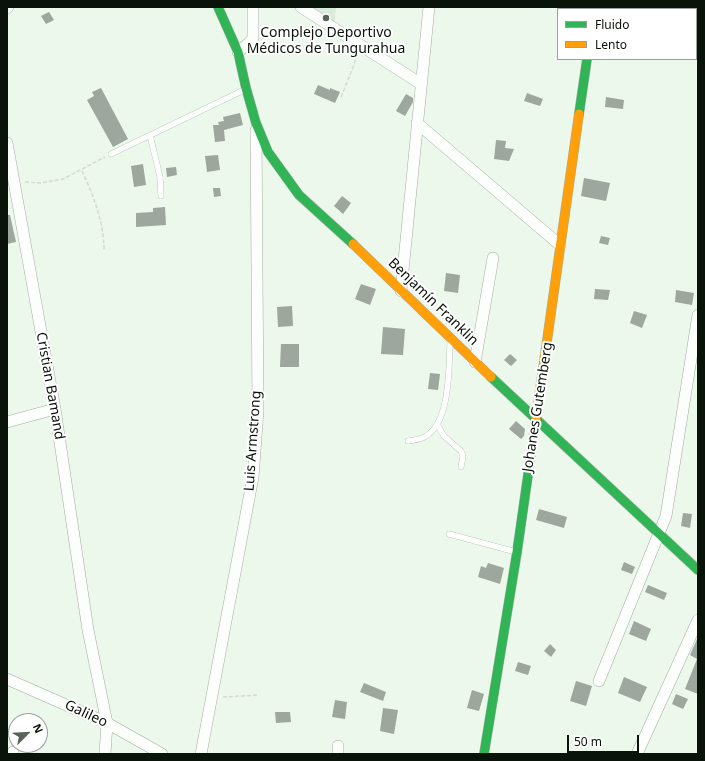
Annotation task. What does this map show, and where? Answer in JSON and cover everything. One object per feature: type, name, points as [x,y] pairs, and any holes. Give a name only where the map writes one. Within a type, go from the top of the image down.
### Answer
[{"type":"street","name":"Benjamín Franklin","points":[[218,7],[238,52],[256,123],[268,152],[299,195],[350,241],[535,419],[659,534],[696,565]]},
{"type":"street","points":[[238,52],[253,38],[253,7]]},
{"type":"street","points":[[301,7],[421,84]]},
{"type":"street","points":[[401,291],[429,7]]},
{"type":"street","name":"Johanes Gutemberg","points":[[484,754],[517,552],[587,60]]},
{"type":"street","name":"Luis Armstrong","points":[[201,754],[253,469],[258,410],[256,123]]},
{"type":"street","points":[[417,123],[560,244]]},
{"type":"street","name":"Cristian Bamand","points":[[7,143],[55,409],[88,630],[107,723],[105,754]]},
{"type":"street","points":[[475,362],[493,258]]},
{"type":"street","points":[[599,681],[666,516],[698,315]]},
{"type":"street","points":[[7,422],[55,409]]},
{"type":"street","points":[[637,754],[698,620]]},
{"type":"street","name":"Galileo","points":[[7,678],[107,723],[162,754]]},
{"type":"lane","points":[[110,154],[246,88]]},
{"type":"lane","points":[[150,135],[160,177],[160,196]]},
{"type":"lane","points":[[408,441],[425,437],[437,424],[444,407],[446,396],[451,339]]},
{"type":"lane","points":[[437,424],[444,436],[463,453],[461,467]]},
{"type":"lane","points":[[449,534],[517,552]]},
{"type":"path","points":[[341,97],[354,65],[360,45]]},
{"type":"path","points":[[15,181],[42,183],[64,180],[110,154]]},
{"type":"path","points":[[82,171],[100,216],[104,239],[104,251]]},
{"type":"path","points":[[211,699],[258,695]]},
{"type":"green space","name":"Complejo Deportivo Médicos de Tungurahua","points":[[301,7],[336,7],[334,29]]},
{"type":"building","points":[[49,12],[54,20],[46,24],[41,16]]},
{"type":"building","points":[[318,85],[340,92],[335,103],[314,94]]},
{"type":"building","points":[[101,88],[128,139],[113,147],[87,100],[94,96],[92,92]]},
{"type":"building","points":[[527,93],[543,99],[540,106],[524,101]]},
{"type":"building","points":[[406,94],[413,98],[413,102],[405,116],[396,111]]},
{"type":"building","points":[[606,97],[624,100],[623,109],[605,107]]},
{"type":"building","points":[[240,113],[243,125],[224,130],[225,141],[215,142],[213,125],[219,125],[218,122],[224,121],[223,117]]},
{"type":"building","points":[[496,140],[506,141],[505,148],[514,149],[509,161],[494,159]]},
{"type":"building","points":[[218,155],[220,170],[207,172],[205,156]]},
{"type":"building","points":[[143,164],[146,185],[134,187],[131,166]]},
{"type":"building","points":[[176,167],[177,175],[167,177],[166,168]]},
{"type":"building","points":[[584,178],[610,183],[606,201],[581,196]]},
{"type":"building","points":[[213,188],[220,188],[221,196],[214,197]]},
{"type":"building","points":[[342,196],[351,203],[343,214],[334,206]]},
{"type":"building","points":[[165,207],[166,225],[136,227],[136,213],[153,212],[153,208]]},
{"type":"building","points":[[7,215],[10,215],[16,242],[7,244]]},
{"type":"building","points":[[601,236],[610,238],[608,245],[599,243]]},
{"type":"building","points":[[446,273],[460,275],[458,293],[444,291]]},
{"type":"building","points":[[361,284],[376,289],[370,305],[355,299]]},
{"type":"building","points":[[595,289],[610,290],[608,300],[594,299]]},
{"type":"building","points":[[676,290],[694,293],[692,305],[675,302]]},
{"type":"building","points":[[292,306],[293,326],[278,327],[277,307]]},
{"type":"building","points":[[634,311],[647,315],[642,328],[630,323]]},
{"type":"building","points":[[383,327],[405,329],[403,355],[381,354]]},
{"type":"building","points":[[281,344],[299,344],[299,367],[280,367]]},
{"type":"building","points":[[510,354],[517,360],[511,366],[504,360]]},
{"type":"building","points":[[430,373],[440,374],[438,390],[428,389]]},
{"type":"building","points":[[516,421],[525,429],[524,436],[521,439],[509,429]]},
{"type":"building","points":[[539,509],[567,517],[564,528],[536,520]]},
{"type":"building","points":[[683,513],[692,514],[690,528],[681,526]]},
{"type":"building","points":[[624,562],[635,567],[632,574],[621,570]]},
{"type":"building","points":[[488,563],[504,568],[500,584],[478,577],[481,566],[486,568]]},
{"type":"building","points":[[648,585],[667,593],[664,600],[645,592]]},
{"type":"building","points":[[634,621],[651,629],[646,641],[629,634]]},
{"type":"building","points":[[698,637],[698,694],[685,689],[697,659],[690,655]]},
{"type":"building","points":[[550,644],[556,650],[551,657],[544,651]]},
{"type":"building","points":[[518,662],[531,666],[528,675],[515,671]]},
{"type":"building","points":[[624,677],[647,687],[640,702],[618,693]]},
{"type":"building","points":[[576,681],[592,686],[586,706],[570,701]]},
{"type":"building","points":[[364,683],[386,692],[383,701],[360,692]]},
{"type":"building","points":[[472,690],[484,694],[479,711],[467,708]]},
{"type":"building","points":[[676,694],[688,699],[683,709],[672,704]]},
{"type":"building","points":[[335,700],[347,702],[345,719],[332,717]]},
{"type":"building","points":[[383,708],[398,710],[394,734],[380,731]]},
{"type":"building","points":[[275,712],[290,712],[291,722],[276,723]]},
{"type":"traffic: fast","points":[[218,7],[238,52],[256,123],[268,152],[299,195],[353,244]]},
{"type":"traffic: fast","points":[[579,114],[587,60]]},
{"type":"traffic: fast","points":[[491,377],[698,570]]},
{"type":"traffic: fast","points":[[484,754],[517,552],[531,454]]},
{"type":"traffic: slow","points":[[531,454],[579,114]]},
{"type":"traffic: slow","points":[[353,244],[491,377]]},
{"type":"place","name":"Complejo Deportivo Médicos de Tungurahua","points":[[326,18]]}]
